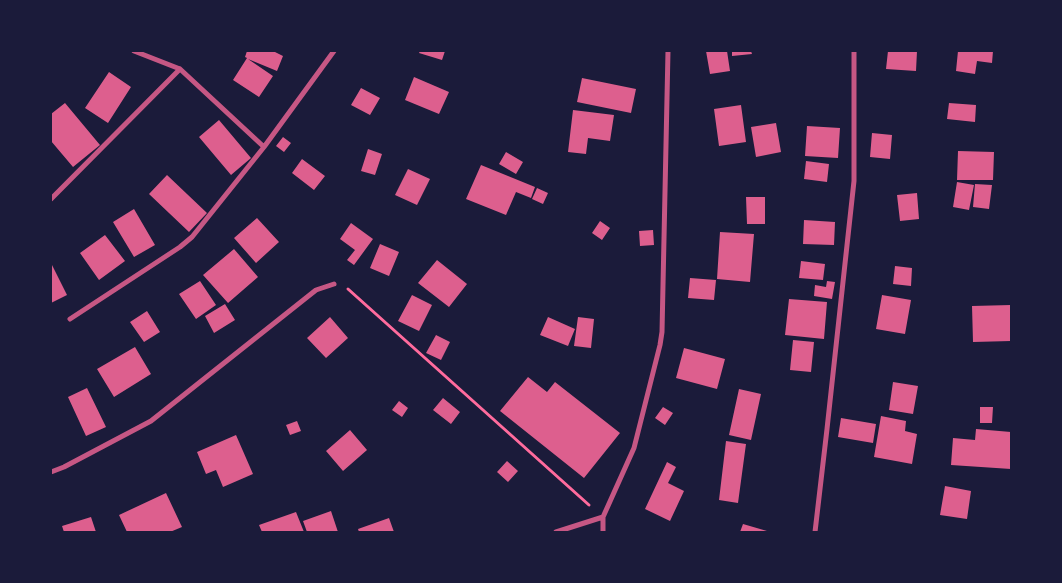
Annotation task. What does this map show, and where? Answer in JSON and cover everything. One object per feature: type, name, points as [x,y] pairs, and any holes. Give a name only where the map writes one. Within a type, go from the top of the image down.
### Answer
[{"type":"street","points":[[70,319],[180,247],[192,237],[264,147],[334,51]]},
{"type":"street","points":[[603,532],[603,517],[634,448],[661,338],[668,51]]},
{"type":"street","points":[[815,532],[854,181],[854,51]]},
{"type":"street","points":[[136,52],[180,69],[264,147]]},
{"type":"street","points":[[51,199],[180,69]]},
{"type":"street","points":[[51,472],[151,421],[316,290],[334,284]]},
{"type":"street","points":[[556,532],[603,517]]},
{"type":"path","points":[[334,284],[346,288],[603,517]]},
{"type":"building","points":[[247,51],[273,51],[283,56],[277,71],[248,59],[273,76],[259,97],[233,80],[247,58],[245,57]]},
{"type":"building","points":[[420,51],[445,51],[442,60],[419,53]]},
{"type":"building","points":[[706,51],[727,51],[730,71],[710,74]]},
{"type":"building","points":[[732,51],[751,51],[752,54],[732,56]]},
{"type":"building","points":[[888,51],[917,51],[916,71],[886,69]]},
{"type":"building","points":[[958,51],[993,51],[992,63],[977,61],[975,74],[956,71]]},
{"type":"building","points":[[109,72],[131,87],[108,123],[85,108]]},
{"type":"building","points":[[414,77],[449,92],[439,114],[405,100]]},
{"type":"building","points":[[582,78],[636,89],[631,113],[577,102]]},
{"type":"building","points":[[361,88],[380,98],[370,115],[351,105]]},
{"type":"building","points":[[65,103],[100,145],[73,167],[51,141],[51,114]]},
{"type":"building","points":[[949,103],[976,105],[975,122],[947,119]]},
{"type":"building","points":[[741,105],[746,142],[719,146],[714,109]]},
{"type":"building","points":[[573,110],[614,115],[610,141],[588,138],[586,154],[568,152]]},
{"type":"building","points":[[219,120],[251,158],[231,175],[199,137]]},
{"type":"building","points":[[776,123],[781,152],[756,157],[751,127]]},
{"type":"building","points":[[807,126],[840,128],[838,158],[805,156]]},
{"type":"building","points":[[872,133],[892,135],[890,159],[870,157]]},
{"type":"building","points":[[283,137],[291,143],[284,152],[276,146]]},
{"type":"building","points":[[368,149],[382,154],[375,175],[361,171]]},
{"type":"building","points":[[958,151],[994,152],[993,180],[957,180]]},
{"type":"building","points":[[506,152],[523,162],[516,174],[499,164]]},
{"type":"building","points":[[302,159],[325,176],[314,190],[292,173]]},
{"type":"building","points":[[806,161],[829,164],[827,182],[804,179]]},
{"type":"building","points":[[481,165],[535,187],[531,198],[516,192],[506,215],[466,199]]},
{"type":"building","points":[[408,169],[430,179],[417,205],[395,195]]},
{"type":"building","points":[[167,175],[207,213],[189,232],[149,194]]},
{"type":"building","points":[[957,182],[974,185],[969,210],[953,207]]},
{"type":"building","points":[[975,184],[992,185],[989,209],[973,207]]},
{"type":"building","points":[[537,188],[548,193],[543,204],[532,199]]},
{"type":"building","points":[[917,193],[919,219],[900,221],[897,195]]},
{"type":"building","points":[[746,197],[765,197],[765,224],[747,224]]},
{"type":"building","points":[[134,209],[155,245],[134,257],[113,222]]},
{"type":"building","points":[[257,218],[279,242],[256,263],[234,238]]},
{"type":"building","points":[[804,220],[835,222],[834,245],[803,244]]},
{"type":"building","points":[[600,221],[610,228],[602,240],[592,233]]},
{"type":"building","points":[[351,223],[373,239],[354,265],[347,260],[355,250],[340,239]]},
{"type":"building","points":[[653,230],[654,245],[640,246],[639,231]]},
{"type":"building","points":[[720,232],[754,234],[750,282],[717,279]]},
{"type":"building","points":[[105,235],[125,261],[99,280],[80,253]]},
{"type":"building","points":[[380,244],[399,252],[389,276],[370,268]]},
{"type":"building","points":[[234,249],[258,277],[228,303],[203,275]]},
{"type":"building","points":[[437,260],[467,284],[449,307],[418,283]]},
{"type":"building","points":[[801,261],[825,264],[823,280],[799,278]]},
{"type":"building","points":[[51,263],[67,295],[51,303]]},
{"type":"building","points":[[895,266],[912,268],[911,286],[893,284]]},
{"type":"building","points":[[690,278],[716,280],[714,300],[688,298]]},
{"type":"building","points":[[200,281],[216,305],[196,319],[179,294]]},
{"type":"building","points":[[827,281],[835,282],[832,299],[814,296],[815,285],[826,287]]},
{"type":"building","points":[[412,295],[432,305],[419,331],[398,321]]},
{"type":"building","points":[[882,295],[911,300],[905,334],[876,329]]},
{"type":"building","points":[[789,299],[827,302],[824,339],[785,335]]},
{"type":"building","points":[[225,304],[235,320],[214,333],[205,316]]},
{"type":"building","points":[[1011,305],[1011,341],[973,342],[972,306]]},
{"type":"building","points":[[147,311],[160,332],[144,342],[130,322]]},
{"type":"building","points":[[330,317],[348,338],[326,358],[307,338]]},
{"type":"building","points":[[548,317],[575,329],[568,346],[540,335]]},
{"type":"building","points":[[578,317],[594,319],[591,348],[574,346]]},
{"type":"building","points":[[436,335],[450,342],[441,360],[426,353]]},
{"type":"building","points":[[793,340],[814,342],[811,372],[790,370]]},
{"type":"building","points":[[135,347],[151,374],[114,397],[97,369]]},
{"type":"building","points":[[684,348],[725,359],[717,389],[676,378]]},
{"type":"building","points":[[528,377],[547,392],[555,382],[620,433],[584,478],[500,411]]},
{"type":"building","points":[[893,382],[918,386],[913,414],[889,410]]},
{"type":"building","points":[[87,388],[106,427],[86,436],[68,397]]},
{"type":"building","points":[[739,389],[761,394],[751,440],[729,435]]},
{"type":"building","points":[[443,398],[460,412],[451,424],[433,410]]},
{"type":"building","points":[[399,401],[408,408],[402,417],[392,410]]},
{"type":"building","points":[[663,407],[673,413],[665,425],[655,418]]},
{"type":"building","points":[[980,407],[993,407],[992,423],[980,423]]},
{"type":"building","points":[[881,416],[906,421],[905,431],[917,434],[912,464],[874,457]]},
{"type":"building","points":[[841,418],[876,424],[873,443],[838,437]]},
{"type":"building","points":[[297,421],[301,431],[290,435],[286,425]]},
{"type":"building","points":[[976,429],[1011,432],[1011,469],[951,465],[953,438],[975,440]]},
{"type":"building","points":[[350,430],[367,450],[343,471],[326,451]]},
{"type":"building","points":[[236,435],[253,474],[223,487],[216,470],[206,474],[197,452]]},
{"type":"building","points":[[726,441],[746,444],[738,503],[719,500]]},
{"type":"building","points":[[507,461],[518,471],[508,482],[497,472]]},
{"type":"building","points":[[667,462],[676,467],[668,483],[684,491],[670,521],[645,509]]},
{"type":"building","points":[[945,486],[971,491],[967,519],[940,515]]},
{"type":"building","points":[[166,493],[182,527],[170,532],[127,532],[119,515]]},
{"type":"building","points":[[331,511],[338,532],[307,532],[303,521]]},
{"type":"building","points":[[296,512],[304,532],[262,532],[259,525]]},
{"type":"building","points":[[91,517],[96,532],[64,532],[62,526]]},
{"type":"building","points":[[389,518],[394,532],[359,532],[358,529]]},
{"type":"building","points":[[743,524],[767,531],[767,532],[740,532]]}]
